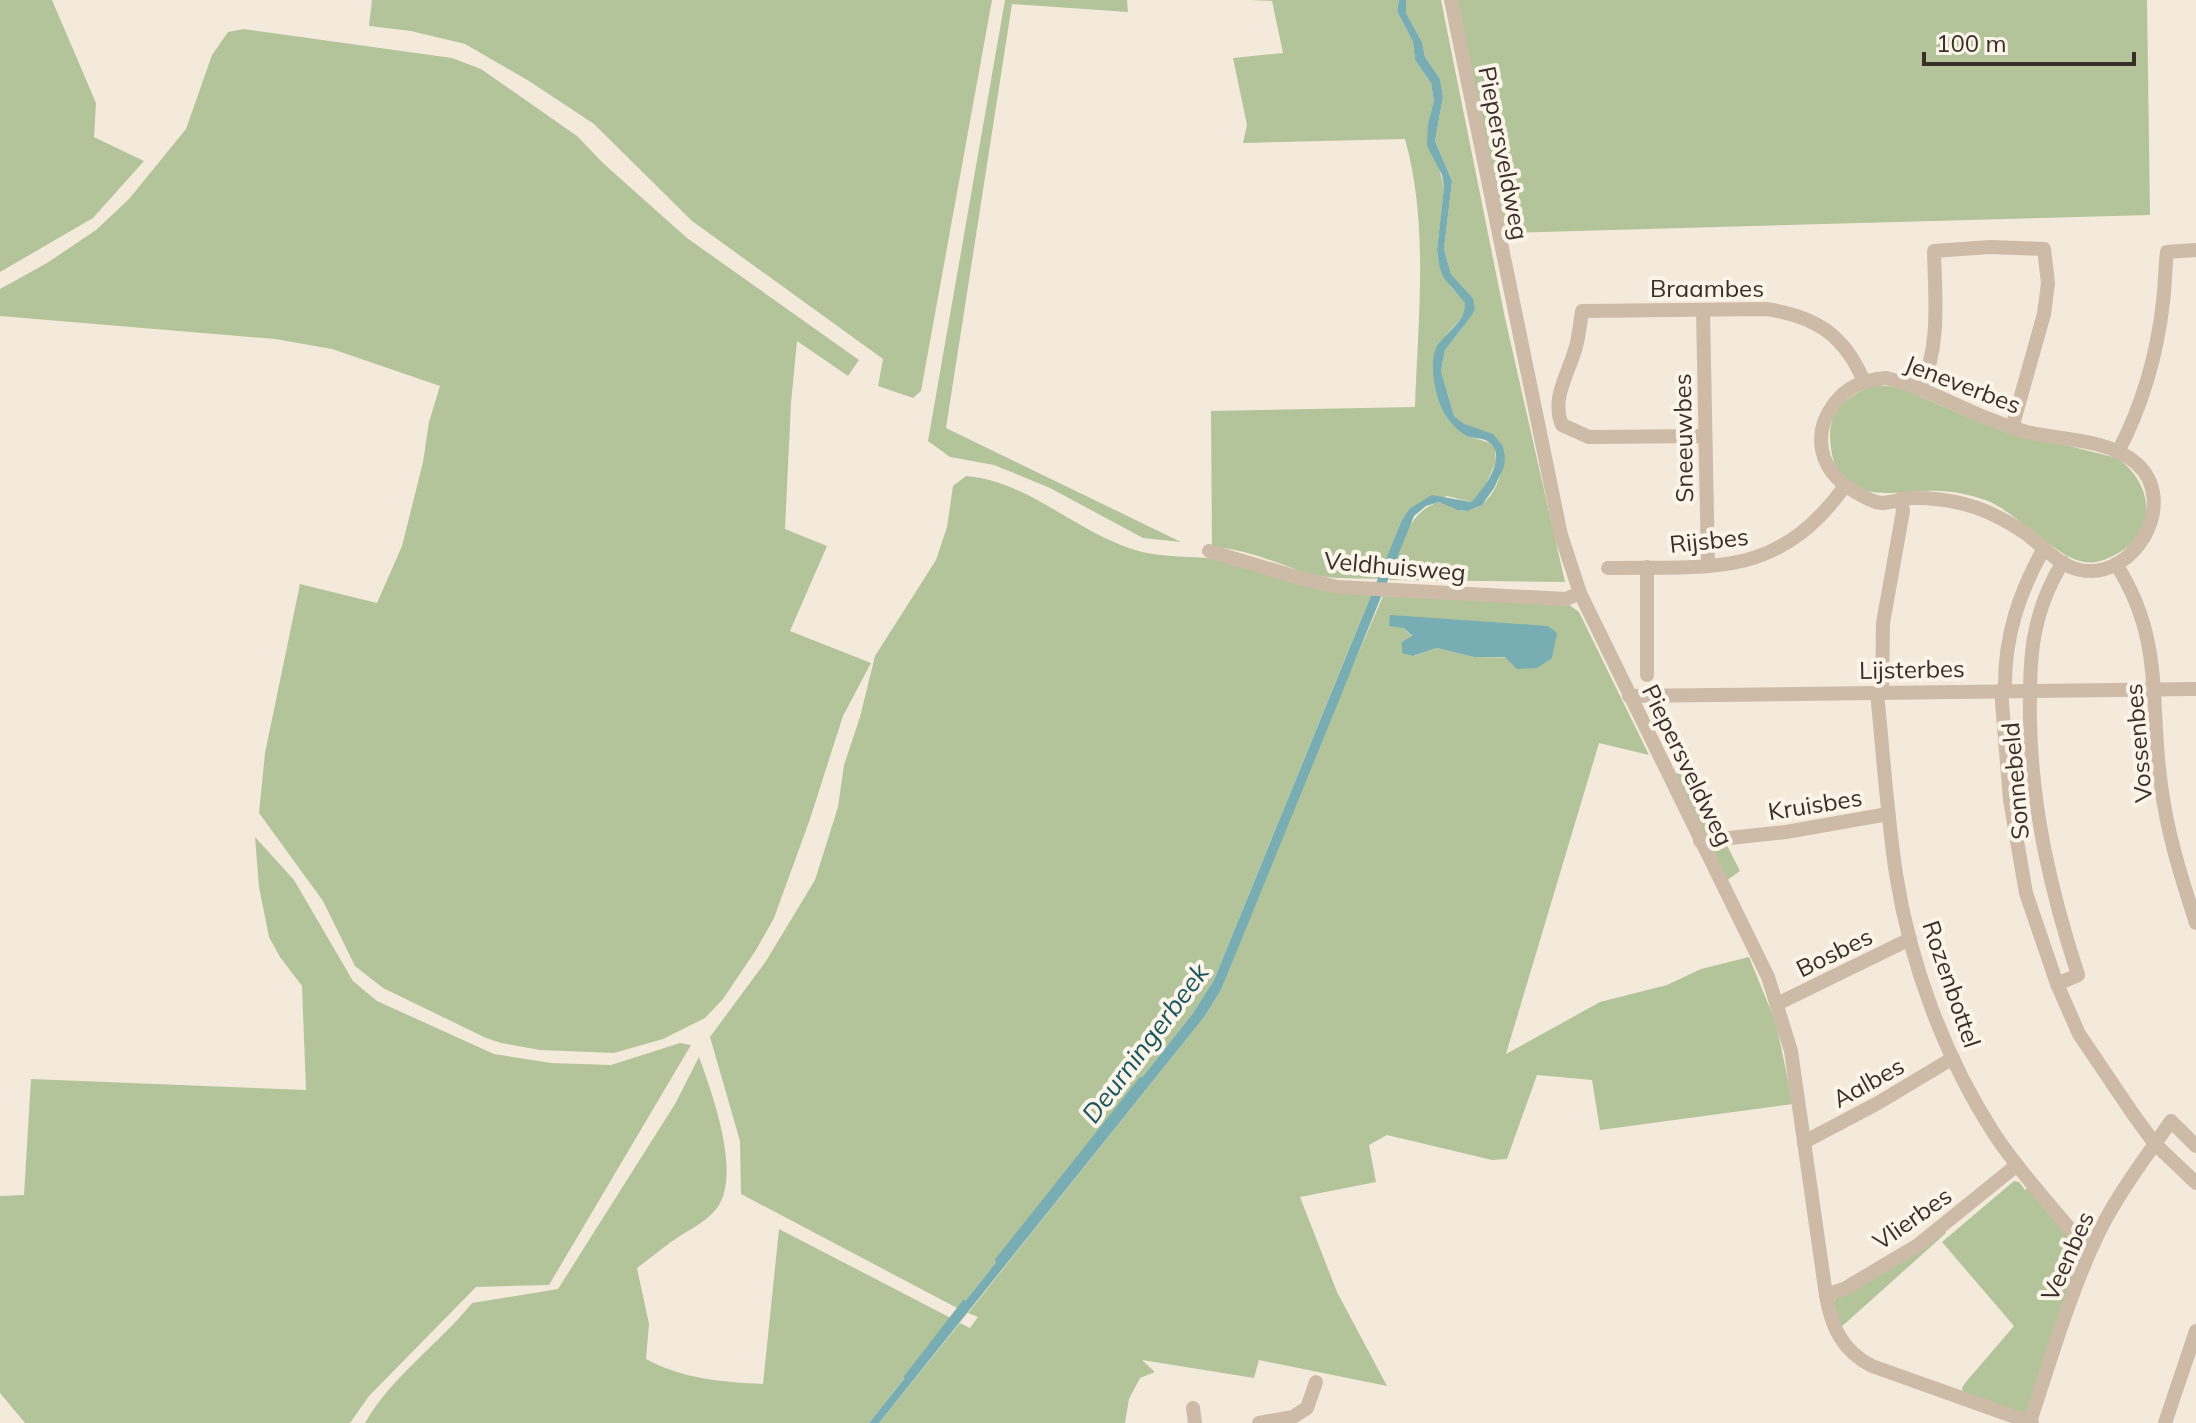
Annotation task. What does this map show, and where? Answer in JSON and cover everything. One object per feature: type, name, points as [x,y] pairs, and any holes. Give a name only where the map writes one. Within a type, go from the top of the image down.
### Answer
[{"type":"street","name":"Piepersveldweg","points":[[1451,0],[1561,535],[1580,593],[1768,977],[1791,1051],[1826,1295],[1837,1334],[1862,1361],[2031,1423]]},
{"type":"street","points":[[1920,389],[1926,376],[1934,325],[1934,251],[1990,247],[2044,249],[2048,283],[2044,314],[2012,428]]},
{"type":"street","points":[[2118,452],[2143,397],[2154,358],[2164,299],[2167,252],[2196,250]]},
{"type":"street","name":"Braambes","points":[[1705,436],[1589,437],[1562,425],[1557,414],[1582,311],[1766,309],[1789,312],[1815,322],[1834,335],[1858,367],[1864,382]]},
{"type":"street","name":"Sneeuwbes","points":[[1703,310],[1708,566]]},
{"type":"street","name":"Jeneverbes","points":[[1864,382],[1886,378],[2012,428],[2103,445],[2137,464],[2152,493],[2153,513],[2146,536],[2135,550],[2116,564]]},
{"type":"street","points":[[1864,382],[1841,394],[1823,426],[1824,460],[1830,472],[1845,486],[1880,503],[1901,499],[1934,500],[1987,511],[2019,529],[2063,562],[2084,571],[2116,564]]},
{"type":"street","name":"Rijsbes","points":[[1608,568],[1708,566],[1745,561],[1772,553],[1797,538],[1818,519],[1845,486]]},
{"type":"street","name":"Rozenbottel","points":[[1901,499],[1903,511],[1883,623],[1879,692],[1888,814],[1896,877],[1910,939],[1929,1000],[1953,1058],[1994,1133],[2075,1235],[2093,1245]]},
{"type":"street","name":"Sonnebeld","points":[[2044,548],[2015,609],[2005,656],[2003,690],[2010,800],[2026,893],[2057,984],[2079,1034],[2155,1144],[2196,1183]]},
{"type":"street","name":"Veldhuisweg","points":[[1209,551],[1321,584],[1365,589],[1566,599],[1580,593]]},
{"type":"street","name":"Sonnebeld","points":[[2057,984],[2078,975],[2056,908],[2038,818],[2032,770],[2030,654],[2036,625],[2063,562]]},
{"type":"street","name":"Vossenbes","points":[[2116,564],[2129,586],[2147,632],[2156,689],[2155,727],[2163,800],[2178,870],[2196,923]]},
{"type":"street","name":"Rijsbes","points":[[1647,567],[1647,675]]},
{"type":"street","name":"Lijsterbes","points":[[1629,696],[2196,689]]},
{"type":"street","name":"Kruisbes","points":[[1700,841],[1786,832],[1888,814]]},
{"type":"street","name":"Bosbes","points":[[1777,1004],[1910,939]]},
{"type":"street","name":"Aalbes","points":[[1804,1142],[1953,1058]]},
{"type":"street","name":"Veenbes","points":[[2031,1423],[2064,1320],[2093,1245],[2122,1190],[2171,1121],[2196,1146]]},
{"type":"street","name":"Vlierbes","points":[[1826,1295],[1844,1289],[1918,1245],[2017,1165]]},
{"type":"street","points":[[2165,1423],[2196,1331]]},
{"type":"street","points":[[1259,1423],[1293,1417],[1307,1408],[1316,1382]]},
{"type":"green space","points":[[0,0],[52,0],[96,103],[94,137],[144,161],[93,218],[0,272]]},
{"type":"green space","points":[[372,0],[992,0],[921,391],[913,398],[878,386],[883,359],[692,221],[594,124],[465,44],[411,31],[369,26]]},
{"type":"green space","points":[[1005,0],[1127,0],[1128,12],[1012,4],[946,428],[1181,542],[1143,538],[1050,488],[994,465],[950,457],[928,441]]},
{"type":"green space","points":[[1250,0],[1399,0],[1397,11],[1413,42],[1415,60],[1431,83],[1434,101],[1428,123],[1444,188],[1437,250],[1439,265],[1451,287],[1465,302],[1466,310],[1445,336],[1435,380],[1442,409],[1454,426],[1468,436],[1490,443],[1495,448],[1496,462],[1483,490],[1471,502],[1447,496],[1409,509],[1378,579],[1316,575],[1245,552],[1212,547],[1211,411],[1415,407],[1420,238],[1405,139],[1243,143],[1247,125],[1233,58],[1283,53],[1272,1]]},
{"type":"green space","points":[[1406,0],[1441,0],[1505,318],[1565,582],[1389,580],[1406,534],[1419,514],[1439,502],[1462,511],[1478,507],[1497,484],[1504,455],[1503,446],[1454,416],[1441,371],[1445,350],[1470,318],[1473,298],[1451,274],[1444,249],[1452,181],[1435,141],[1443,97],[1440,79],[1425,57],[1422,42],[1406,13]]},
{"type":"green space","points":[[1456,0],[2147,0],[2150,215],[1504,233]]},
{"type":"green space","points":[[244,29],[452,58],[481,69],[577,136],[687,238],[859,360],[848,376],[797,341],[785,529],[827,546],[790,631],[871,663],[843,716],[774,918],[723,999],[705,1018],[663,1039],[614,1053],[540,1050],[501,1043],[383,988],[355,966],[323,901],[259,813],[265,753],[300,584],[377,603],[402,546],[440,386],[332,349],[275,339],[0,316],[0,289],[47,263],[96,230],[129,199],[186,129],[212,55],[228,32]]},
{"type":"green space","points":[[1873,385],[1898,387],[1989,426],[2117,458],[2129,468],[2144,492],[2145,518],[2141,531],[2133,542],[2116,554],[2099,561],[2085,562],[2062,553],[1988,501],[1943,491],[1876,492],[1849,484],[1833,459],[1830,437],[1833,418],[1842,404]]},
{"type":"green space","points":[[966,476],[1010,487],[1132,549],[1242,563],[1371,595],[1214,980],[1193,1013],[959,1309],[741,1194],[740,1141],[710,1037],[766,961],[815,880],[838,807],[844,765],[875,656],[936,560],[947,527],[953,486]]},
{"type":"green space","points":[[1383,596],[1568,604],[1579,612],[1649,755],[1599,743],[1506,1054],[1600,1002],[1667,985],[1701,969],[1749,957],[1776,1023],[1793,1104],[1600,1130],[1592,1080],[1537,1075],[1507,1159],[1492,1160],[1387,1135],[1369,1145],[1376,1182],[1300,1197],[1337,1292],[1387,1386],[1259,1360],[1254,1378],[1142,1360],[1155,1372],[1140,1378],[1129,1399],[1125,1423],[879,1423],[960,1323],[970,1328],[978,1317],[968,1313],[1205,1016],[1221,990],[1311,763]],"holes":[[[1404,628],[1552,658],[1474,657],[1437,648],[1414,656],[1412,637]]]},
{"type":"green space","points":[[1687,767],[1740,871],[1726,881],[1674,775]]},
{"type":"green space","points":[[255,837],[294,880],[353,981],[377,1001],[494,1054],[551,1063],[611,1065],[680,1043],[691,1045],[549,1285],[476,1287],[369,1396],[350,1423],[25,1423],[0,1393],[0,1196],[24,1195],[31,1079],[306,1090],[302,986],[269,937],[259,887]]},
{"type":"green space","points":[[699,1057],[722,1133],[727,1175],[724,1193],[717,1208],[706,1219],[637,1268],[649,1324],[646,1359],[688,1375],[763,1384],[779,1229],[951,1318],[869,1423],[365,1423],[388,1390],[472,1303],[558,1289],[675,1104]]},
{"type":"green space","points":[[2014,1181],[2025,1190],[2028,1188],[2082,1254],[2027,1419],[1964,1395],[1962,1388],[1965,1383],[2014,1326],[1942,1242]]},
{"type":"green space","points":[[1946,1233],[1839,1329],[1836,1298]]},
{"type":"water","points":[[1399,0],[1406,0],[1406,13],[1422,42],[1425,57],[1440,79],[1443,97],[1435,141],[1452,181],[1444,249],[1451,274],[1473,298],[1475,309],[1445,350],[1441,371],[1454,416],[1464,424],[1493,434],[1503,446],[1504,467],[1482,505],[1468,511],[1439,502],[1426,506],[1414,516],[1221,990],[1205,1016],[879,1423],[869,1423],[1193,1013],[1214,980],[1401,522],[1409,509],[1432,495],[1471,502],[1487,482],[1495,465],[1495,449],[1485,440],[1467,436],[1449,421],[1435,387],[1433,362],[1436,348],[1459,322],[1465,303],[1443,277],[1439,265],[1437,250],[1444,187],[1442,175],[1427,146],[1428,123],[1434,101],[1431,83],[1415,60],[1413,42],[1397,11]]},
{"type":"water","points":[[1390,615],[1548,626],[1557,633],[1552,658],[1537,668],[1517,669],[1505,657],[1474,657],[1437,648],[1413,656],[1402,653],[1402,642],[1412,636],[1404,628],[1389,626]]},
{"type":"waterway","name":"Deurningerbeek","points":[[997,1260],[1141,1079]]},
{"type":"waterway","name":"Deurningerbeek","points":[[906,1377],[964,1302]]}]
